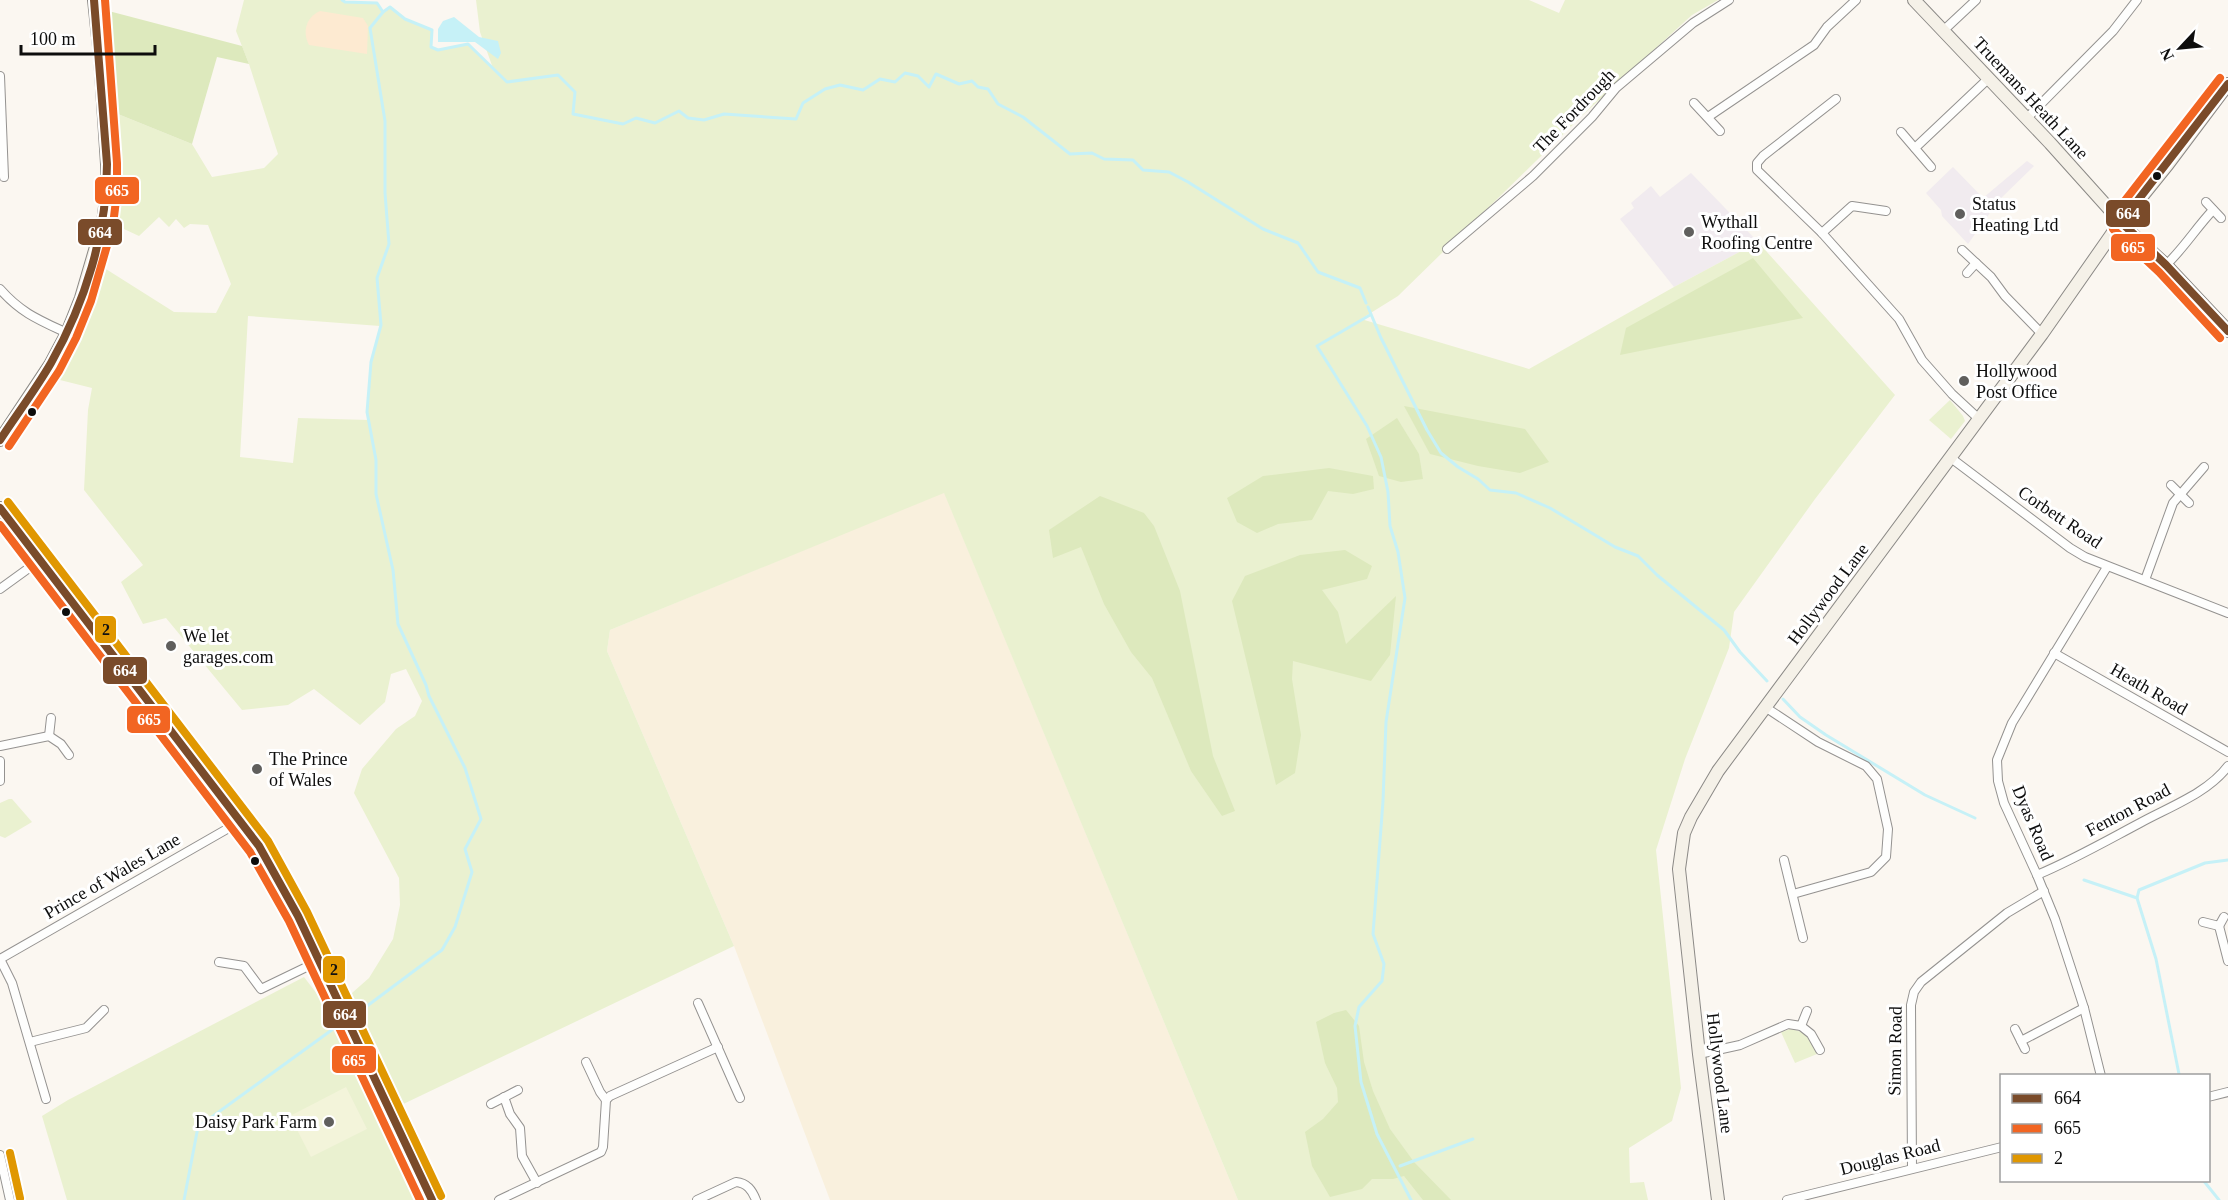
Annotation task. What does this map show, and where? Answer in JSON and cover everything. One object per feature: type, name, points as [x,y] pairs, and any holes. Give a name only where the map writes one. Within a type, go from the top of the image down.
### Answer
[{"type":"street","points":[[0,440],[45,373],[67,333],[102,223],[107,191],[105,126],[94,0]]},
{"type":"street","name":"The Fordrough","points":[[1447,249],[1533,176],[1592,117],[1616,88],[1693,23],[1729,0]]},
{"type":"street","points":[[1708,117],[1815,45],[1827,27],[1856,0]]},
{"type":"street","name":"Truemans Heath Lane","points":[[1914,0],[2027,118],[2121,222],[2228,331]]},
{"type":"street","points":[[1944,30],[1976,0]]},
{"type":"street","points":[[2027,118],[2113,31],[2137,0]]},
{"type":"street","points":[[0,76],[4,177]]},
{"type":"street","points":[[1915,148],[1989,78]]},
{"type":"street","name":"Hollywood Lane","points":[[1718,1200],[1698,1054],[1679,869],[1681,848],[1691,817],[1718,771],[1765,706],[1951,458],[2121,222],[2228,84]]},
{"type":"street","points":[[1822,96],[1832,102],[1763,156],[1757,163],[1757,170],[1822,233],[1899,319],[1922,360],[1952,394],[1979,418]]},
{"type":"street","points":[[1694,103],[1720,131]]},
{"type":"street","points":[[1901,132],[1931,167]]},
{"type":"street","points":[[2205,202],[2222,218]]},
{"type":"street","points":[[1822,233],[1852,206],[1886,211]]},
{"type":"street","points":[[2166,266],[2213,210]]},
{"type":"street","points":[[1962,250],[2042,334]]},
{"type":"street","points":[[1967,273],[1976,263]]},
{"type":"street","points":[[0,289],[14,306],[67,333]]},
{"type":"street","name":"Corbett Road","points":[[1951,458],[2070,549],[2107,567],[2228,613]]},
{"type":"street","points":[[2145,580],[2173,503],[2204,467]]},
{"type":"street","points":[[2171,485],[2189,503]]},
{"type":"street","points":[[0,508],[259,846],[319,961],[432,1200]]},
{"type":"street","points":[[0,589],[40,560]]},
{"type":"street","name":"Dyas Road","points":[[2100,1074],[2084,1008],[2044,891],[2004,802],[1998,781],[1997,760],[2012,723],[2107,567]]},
{"type":"street","name":"Heath Road","points":[[2054,654],[2228,752]]},
{"type":"street","points":[[1765,706],[1818,742],[1866,766],[1878,779],[1888,829],[1886,857],[1871,872],[1793,894]]},
{"type":"street","points":[[50,736],[51,718]]},
{"type":"street","points":[[0,746],[50,736],[61,744],[69,755]]},
{"type":"street","points":[[0,761],[0,781]]},
{"type":"street","name":"Fenton Road","points":[[2037,875],[2188,797],[2217,779],[2228,766]]},
{"type":"street","name":"Prince of Wales Lane","points":[[0,959],[241,822]]},
{"type":"street","points":[[1784,860],[1803,938]]},
{"type":"street","name":"Simon Road","points":[[1912,1168],[1911,1005],[1914,992],[1921,982],[2007,913],[2044,891]]},
{"type":"street","points":[[2224,916],[2219,926],[2228,961]]},
{"type":"street","points":[[2203,921],[2219,926]]},
{"type":"street","points":[[0,959],[12,983],[46,1099]]},
{"type":"street","points":[[219,962],[244,966],[261,990],[319,961]]},
{"type":"street","points":[[698,1003],[740,1098]]},
{"type":"street","points":[[2015,1029],[2023,1045],[2084,1008]]},
{"type":"street","points":[[30,1042],[87,1028],[104,1010]]},
{"type":"street","points":[[1802,1026],[1806,1011]]},
{"type":"street","points":[[1698,1054],[1740,1045],[1788,1024],[1802,1026],[1811,1034],[1820,1050]]},
{"type":"street","points":[[606,1100],[610,1096],[718,1047]]},
{"type":"street","points":[[499,1200],[601,1152],[606,1100],[586,1062]]},
{"type":"street","points":[[491,1104],[518,1090]]},
{"type":"street","points":[[2210,1096],[2228,1092]]},
{"type":"street","points":[[504,1097],[510,1114],[520,1128],[522,1156],[537,1183]]},
{"type":"street","name":"Douglas Road","points":[[1787,1200],[2000,1147]]},
{"type":"street","points":[[0,1155],[10,1200]]},
{"type":"street","points":[[697,1200],[736,1182],[747,1185],[756,1200]]},
{"type":"shaded area","points":[[2027,161],[2034,166],[1999,200],[1968,244],[1942,216],[1941,210],[1926,193],[1953,167],[1983,198]]},
{"type":"shaded area","name":"Wythall Roofing Centre","points":[[1691,173],[1758,242],[1674,287],[1620,219],[1634,208],[1631,203],[1651,186],[1660,197]]},
{"type":"shaded area","points":[[944,492],[1238,1200],[830,1200],[734,946],[607,651],[610,630]]},
{"type":"green space","points":[[244,0],[342,0],[377,3],[383,11],[390,7],[405,19],[432,30],[431,47],[438,50],[468,44],[494,71],[480,32],[476,0],[1529,0],[1559,13],[1565,0],[1718,0],[1692,15],[1586,112],[1398,296],[1361,319],[1529,369],[1758,242],[1895,395],[1815,499],[1734,612],[1729,648],[1685,759],[1656,850],[1681,1088],[1672,1121],[1629,1148],[1630,1183],[1644,1182],[1648,1200],[1238,1200],[944,493],[610,630],[607,651],[734,946],[397,1107],[344,1000],[369,978],[393,939],[400,905],[399,878],[354,793],[362,769],[396,729],[415,716],[422,701],[406,669],[391,674],[385,702],[360,725],[314,689],[288,705],[242,710],[166,618],[143,624],[121,582],[143,565],[84,490],[88,410],[92,388],[52,378],[76,338],[92,296],[98,264],[174,312],[216,313],[231,284],[208,225],[190,224],[184,228],[176,219],[169,227],[159,217],[139,236],[111,223],[108,110],[192,144],[212,177],[264,168],[278,154],[236,31]],"holes":[[[248,316],[380,326],[371,362],[367,412],[369,420],[298,418],[293,463],[240,457]]]},
{"type":"green space","points":[[101,9],[242,46],[249,64],[217,57],[192,144],[108,110]]},
{"type":"green space","points":[[1753,258],[1803,318],[1620,355],[1626,328]]},
{"type":"green space","points":[[1950,400],[1965,421],[1951,439],[1929,420]]},
{"type":"green space","points":[[1404,406],[1525,429],[1549,462],[1520,473],[1478,466],[1430,454]]},
{"type":"green space","points":[[1397,418],[1419,454],[1423,479],[1401,482],[1379,476],[1366,439]]},
{"type":"green space","points":[[1329,468],[1373,476],[1374,489],[1353,494],[1328,491],[1312,520],[1278,524],[1257,533],[1237,522],[1227,498],[1263,476]]},
{"type":"green space","points":[[1100,496],[1144,513],[1154,526],[1180,591],[1213,756],[1235,811],[1222,816],[1191,771],[1152,678],[1131,652],[1104,604],[1081,547],[1053,558],[1049,530]]},
{"type":"green space","points":[[1345,550],[1372,566],[1367,579],[1322,590],[1338,612],[1346,644],[1396,596],[1390,655],[1371,681],[1293,661],[1292,679],[1301,735],[1295,773],[1276,785],[1232,601],[1245,576],[1300,555]]},
{"type":"green space","points":[[12,799],[32,822],[5,838],[0,836],[0,803]]},
{"type":"green space","points":[[304,977],[340,1024],[370,1080],[424,1200],[67,1200],[42,1116],[68,1100]]},
{"type":"green space","points":[[1346,1010],[1359,1026],[1364,1062],[1373,1091],[1390,1129],[1414,1162],[1451,1200],[1423,1200],[1404,1176],[1393,1179],[1372,1179],[1362,1189],[1330,1197],[1312,1166],[1305,1132],[1323,1119],[1338,1102],[1337,1088],[1325,1063],[1316,1022]]},
{"type":"green space","points":[[1790,1029],[1801,1032],[1807,1037],[1817,1054],[1795,1063],[1781,1032]]},
{"type":"green space","name":"Daisy Park Farm","points":[[346,1087],[367,1129],[311,1157],[290,1116]]},
{"type":"sand","points":[[320,11],[363,18],[368,26],[367,54],[309,45],[306,35],[307,25],[311,17]]},
{"type":"water","points":[[454,17],[479,37],[498,41],[501,53],[498,59],[475,42],[438,42],[438,29],[443,21]]},
{"type":"waterway","points":[[342,0],[377,3],[383,12]]},
{"type":"waterway","points":[[363,1009],[442,950],[455,927],[472,872],[465,849],[481,819],[465,768],[429,696],[398,624],[393,570],[376,494],[376,460],[367,412],[371,362],[381,325],[377,278],[389,244],[385,193],[385,121],[370,28],[390,7],[405,19],[432,30],[431,47],[438,50],[468,44],[507,82],[558,75],[575,92],[573,114],[623,124],[636,118],[655,123],[679,111],[688,118],[704,120],[724,114],[796,119],[803,103],[825,89],[840,85],[863,90],[880,79],[895,82],[905,73],[918,76],[929,87],[936,74],[959,84],[972,81],[978,87],[988,89],[998,104],[1023,117],[1070,154],[1092,153],[1104,159],[1133,160],[1143,170],[1169,172],[1263,229],[1298,243],[1318,272],[1360,288],[1366,303]]},
{"type":"waterway","points":[[1368,307],[1381,338],[1441,453],[1490,490],[1516,493],[1550,508],[1615,547],[1638,556],[1657,575],[1724,630],[1740,652],[1767,681]]},
{"type":"waterway","points":[[1370,315],[1317,346],[1367,426],[1381,457],[1388,492],[1390,526],[1398,552],[1405,598],[1386,722],[1383,801],[1373,934],[1384,964],[1382,981],[1359,1007],[1355,1026],[1361,1082],[1377,1134],[1411,1200]]},
{"type":"waterway","points":[[1783,699],[1800,717],[1826,735],[1925,795],[1975,818]]},
{"type":"waterway","points":[[2137,898],[2139,890],[2205,863],[2228,860]]},
{"type":"waterway","points":[[2084,880],[2137,898],[2156,959],[2179,1074]]},
{"type":"waterway","points":[[184,1200],[198,1127],[340,1024]]},
{"type":"waterway","points":[[1400,1166],[1473,1139]]},
{"type":"waterway","points":[[2205,1182],[2219,1200]]},
{"type":"transit line","name":"664","points":[[0,440],[45,373],[63,340],[84,292],[98,241],[103,216],[107,164],[94,0]]},
{"type":"transit line","name":"665","points":[[9,446],[59,371],[76,338],[91,301],[113,225],[117,192],[117,163],[105,0]]},
{"type":"transit line","name":"665","points":[[2220,78],[2113,216],[2111,222],[2113,229],[2159,272],[2220,338]]},
{"type":"transit line","name":"664","points":[[2228,84],[2121,222],[2166,265],[2228,331]]},
{"type":"transit line","name":"2","points":[[8,502],[268,841],[307,912],[441,1196]]},
{"type":"transit line","name":"664","points":[[0,508],[259,846],[298,916],[432,1200]]},
{"type":"transit line","name":"665","points":[[0,525],[250,852],[289,921],[420,1200]]},
{"type":"transit line","name":"2","points":[[10,1153],[20,1198]]},
{"type":"place","name":"Status Heating Ltd","points":[[1960,214]]},
{"type":"place","name":"Wythall Roofing Centre","points":[[1689,232]]},
{"type":"place","name":"Hollywood Post Office","points":[[1964,381]]},
{"type":"place","name":"We let garages.com","points":[[171,646]]},
{"type":"place","name":"The Prince of Wales","points":[[257,769]]},
{"type":"place","name":"Daisy Park Farm","points":[[329,1122]]}]
